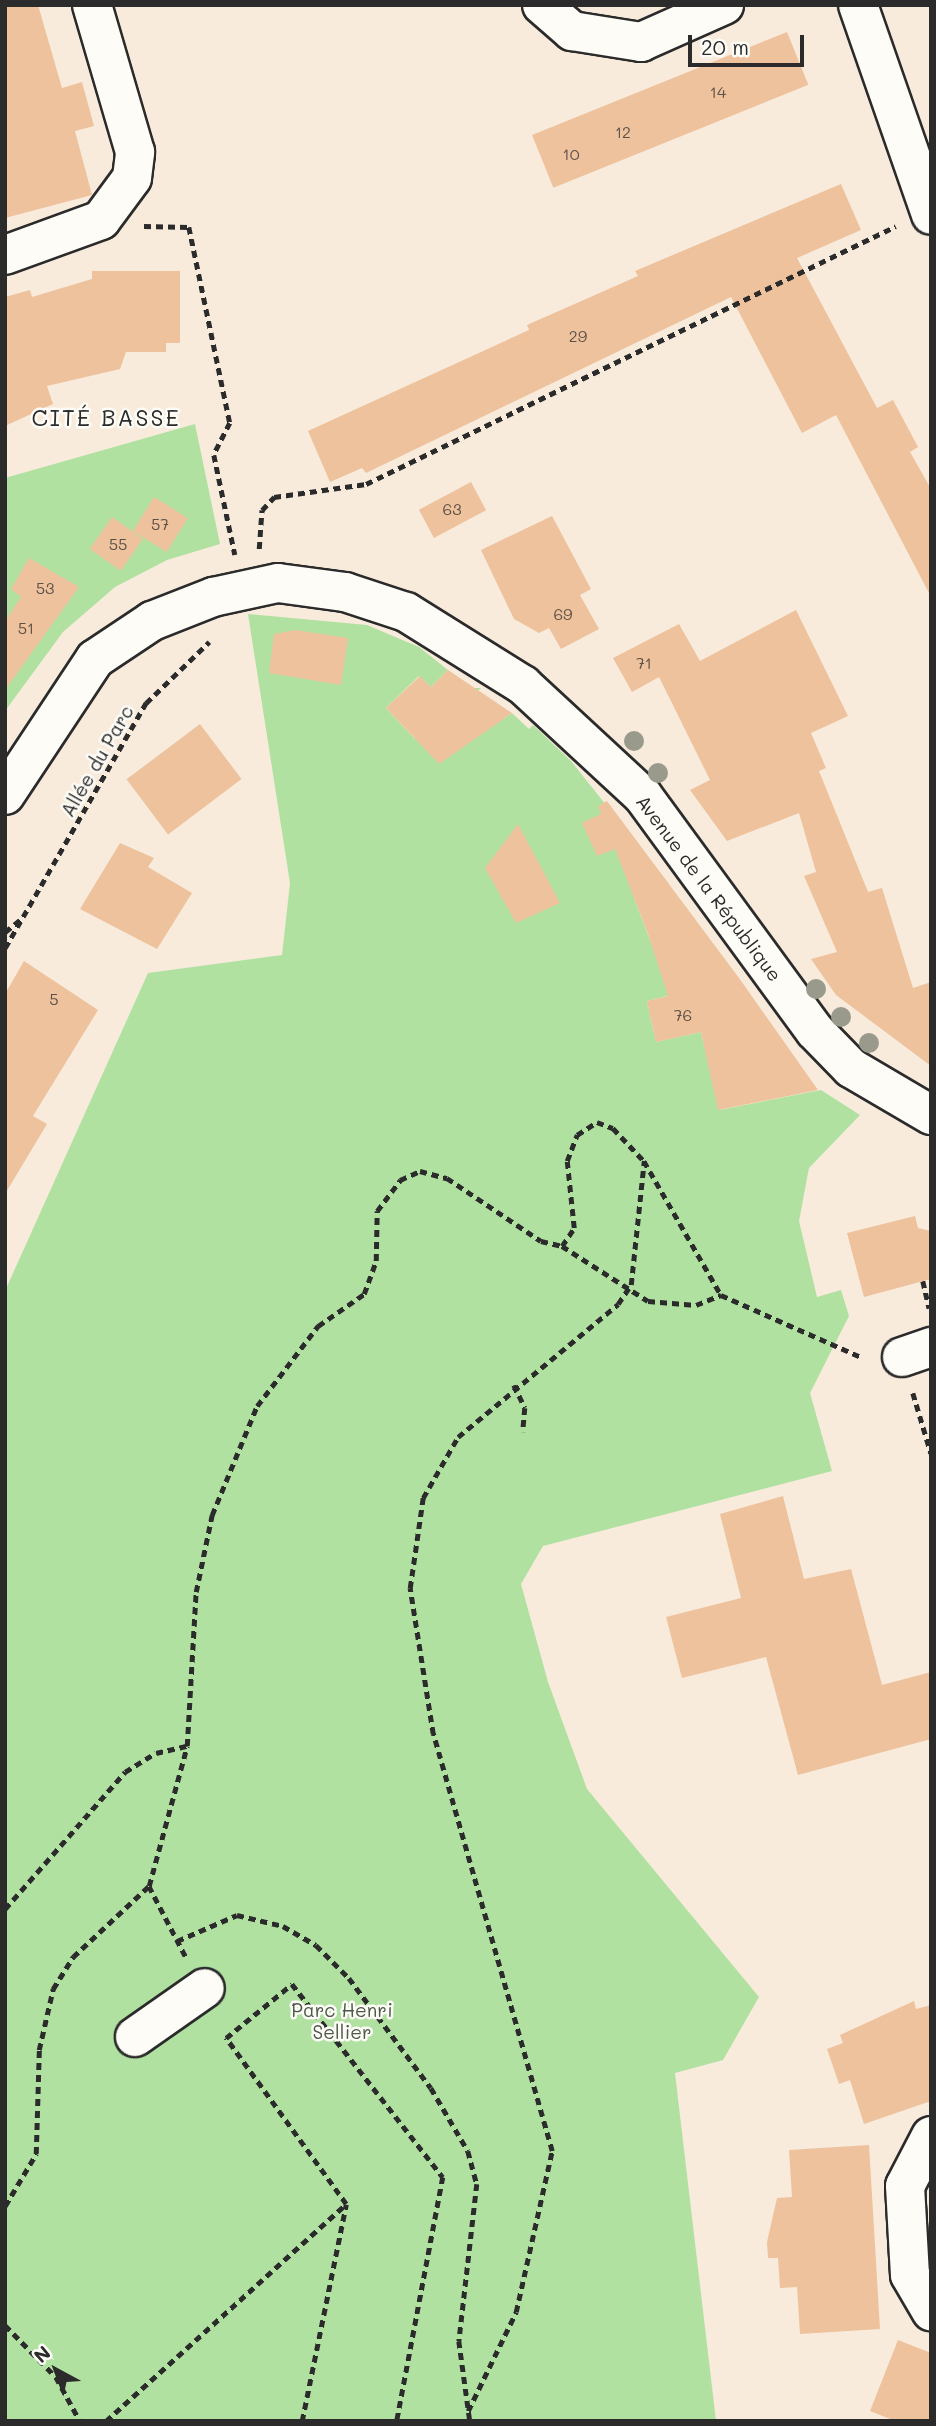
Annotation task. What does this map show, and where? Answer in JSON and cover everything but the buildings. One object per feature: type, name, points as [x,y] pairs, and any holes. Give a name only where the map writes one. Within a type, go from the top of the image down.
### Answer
[{"type":"street","points":[[5,255],[101,220],[132,178],[135,152],[92,5]]},
{"type":"street","points":[[542,5],[572,31],[641,42],[724,5]]},
{"type":"street","points":[[858,5],[919,218]]},
{"type":"street","name":"Avenue de la République","points":[[5,795],[94,659],[152,621],[213,597],[278,583],[345,592],[405,611],[523,685],[643,796],[815,1031],[851,1068],[931,1115]]},
{"type":"street","points":[[135,2037],[205,1988]]},
{"type":"street","points":[[931,2136],[905,2186],[910,2275],[931,2311]]},
{"type":"path","points":[[259,550],[262,510],[274,497],[366,484],[919,218]]},
{"type":"path","points":[[145,227],[189,227],[230,423],[214,455],[235,556]]},
{"type":"path","name":"Allée du Parc","points":[[5,948],[146,703],[212,639]]},
{"type":"path","points":[[5,932],[23,916]]},
{"type":"path","points":[[562,1246],[574,1228],[567,1161],[577,1135],[597,1122],[613,1128],[644,1161],[721,1295],[880,1364],[916,1352],[931,1453]]},
{"type":"path","points":[[468,2411],[516,2312],[552,2151],[433,1734],[410,1588],[424,1498],[458,1437],[514,1385],[618,1304],[631,1285],[644,1161]]},
{"type":"path","points":[[5,2206],[36,2154],[39,2050],[53,1989],[73,1956],[149,1886],[187,1746],[196,1592],[212,1515],[257,1406],[318,1326],[364,1294],[376,1261],[377,1211],[393,1190],[420,1171],[447,1178],[541,1241],[562,1246],[631,1285],[648,1301],[696,1306],[721,1295]]},
{"type":"path","points":[[923,1280],[931,1316]]},
{"type":"path","points":[[514,1385],[525,1408],[523,1432]]},
{"type":"path","points":[[5,1909],[125,1772],[156,1753],[187,1746]]},
{"type":"path","points":[[177,1941],[237,1915],[284,1926],[316,1945],[349,1978],[431,2088],[468,2151],[477,2184],[460,2341],[470,2421]]},
{"type":"path","points":[[302,2421],[346,2204],[226,2038],[292,1984],[443,2177],[397,2421]]},
{"type":"path","points":[[106,2421],[346,2204]]},
{"type":"path","points":[[5,2325],[56,2376],[80,2421]]},
{"type":"green space","points":[[195,424],[220,544],[167,560],[115,587],[63,632],[5,711],[5,478]]},
{"type":"green space","name":"Parc Henri Sellier","points":[[248,614],[367,625],[419,647],[448,670],[431,687],[419,676],[386,708],[415,739],[470,688],[481,688],[461,707],[483,733],[512,713],[529,729],[533,725],[571,761],[669,884],[634,898],[671,995],[647,1001],[656,1042],[701,1032],[719,1110],[821,1090],[860,1115],[809,1168],[799,1221],[817,1297],[841,1290],[849,1316],[810,1393],[832,1471],[543,1546],[521,1584],[548,1682],[587,1789],[759,1997],[723,2060],[675,2073],[716,2421],[5,2421],[5,1291],[148,973],[282,955],[290,883]]},
{"type":"district","name":"CITÉ BASSE","points":[[106,417]]}]
